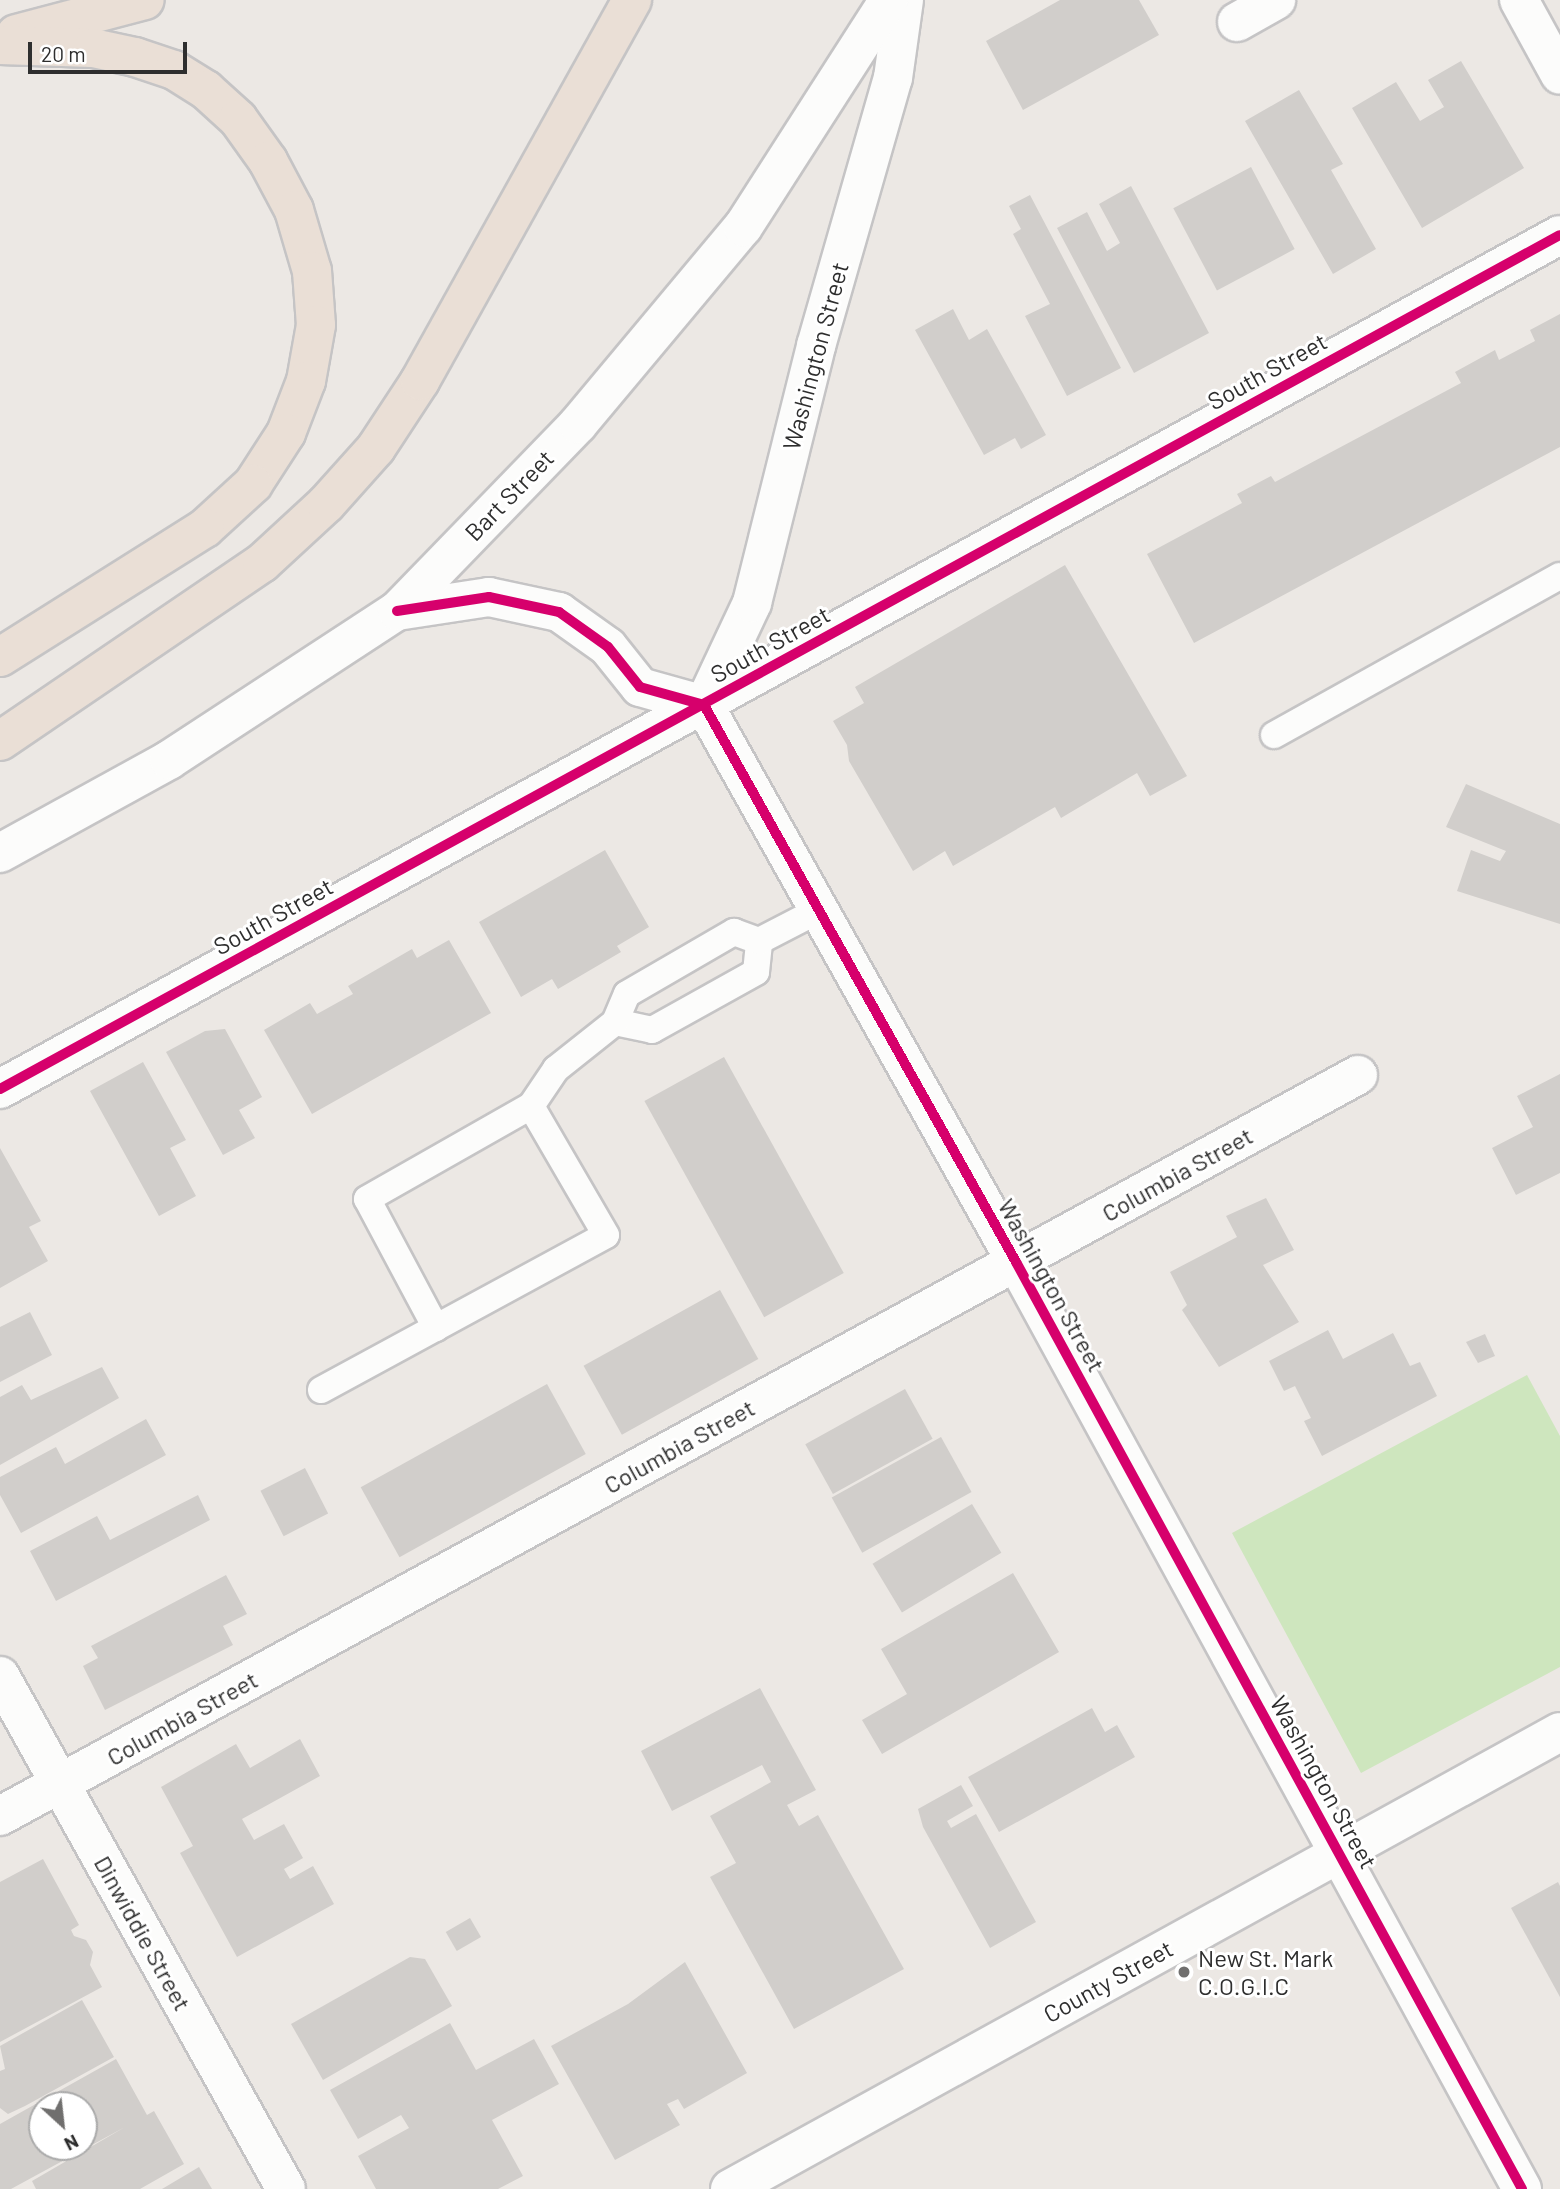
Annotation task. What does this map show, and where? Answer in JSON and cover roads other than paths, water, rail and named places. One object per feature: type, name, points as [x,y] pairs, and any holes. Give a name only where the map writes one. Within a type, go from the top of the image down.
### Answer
[{"type":"highway","points":[[0,39],[145,0]]},
{"type":"highway","points":[[0,741],[262,563],[326,504],[376,448],[421,382],[628,7]]},
{"type":"highway","points":[[0,45],[93,48],[135,57],[174,70],[206,90],[238,119],[268,161],[294,210],[312,271],[316,325],[306,381],[286,433],[253,484],[205,528],[0,657]]},
{"type":"street","name":"Bart Street","points":[[0,853],[169,761],[397,611],[578,424],[743,227],[889,0]]},
{"type":"street","name":"Washington Street","points":[[904,0],[893,78],[816,346],[752,603],[704,705],[1016,1262],[1522,2189]]},
{"type":"street","points":[[1237,22],[1276,0]]},
{"type":"street","points":[[1519,0],[1560,75]]},
{"type":"street","name":"South Street","points":[[0,1089],[1560,235]]},
{"type":"street","points":[[397,611],[489,597],[559,612],[608,647],[640,687],[704,705]]},
{"type":"street","name":"Columbia Street","points":[[0,1816],[1358,1075]]},
{"type":"street","name":"Dinwiddie Street","points":[[0,1676],[286,2189]]},
{"type":"street","name":"County Street","points":[[737,2187],[1560,1732]]},
{"type":"lane","points":[[1274,735],[1560,576]]},
{"type":"lane","points":[[436,1328],[367,1199],[531,1106],[556,1069],[615,1022],[627,994],[734,932],[760,941],[819,910]]},
{"type":"lane","points":[[615,1022],[652,1030],[746,978],[756,972],[760,941]]},
{"type":"lane","points":[[321,1390],[606,1236],[531,1106]]},
{"type":"place","name":"New St. Mark C.O.G.I.C","points":[[1184,1972]]}]
